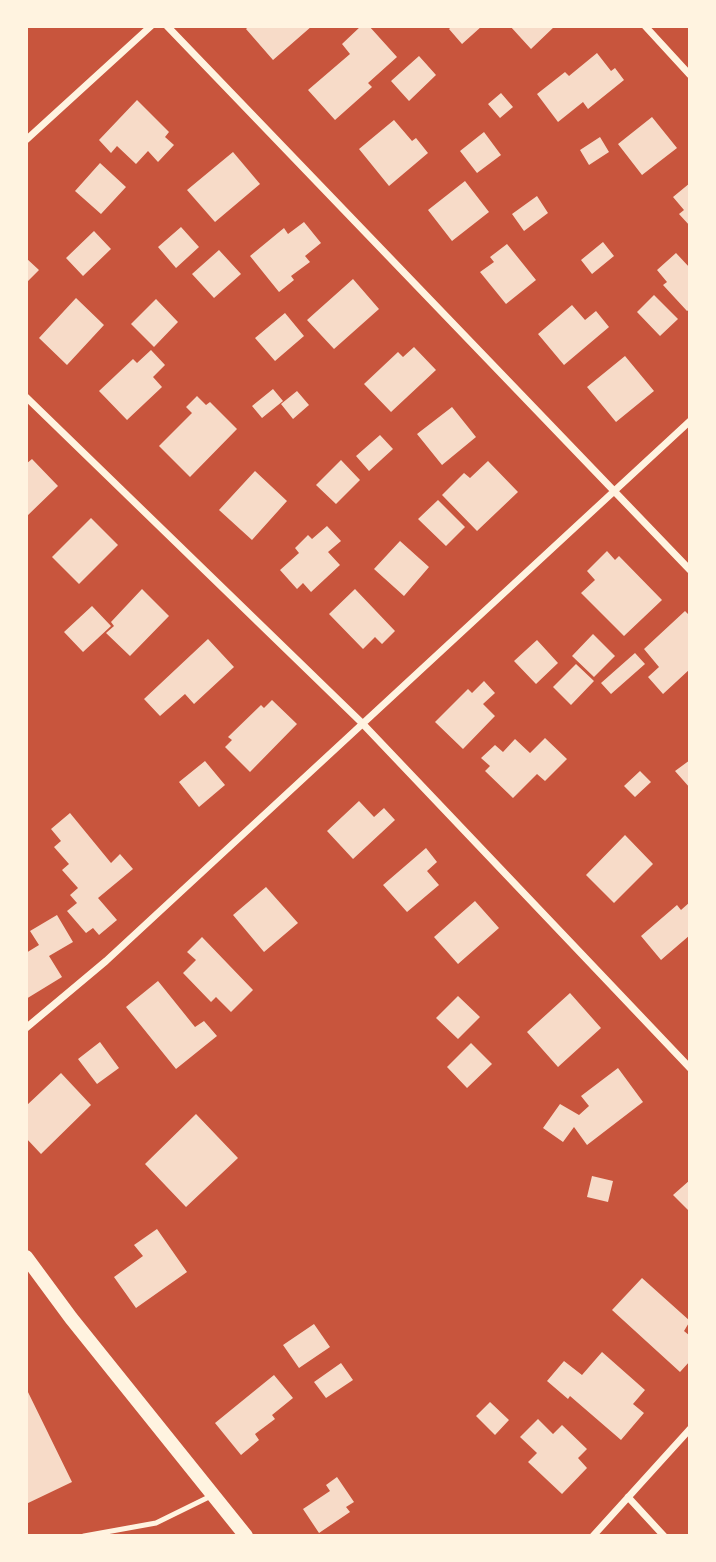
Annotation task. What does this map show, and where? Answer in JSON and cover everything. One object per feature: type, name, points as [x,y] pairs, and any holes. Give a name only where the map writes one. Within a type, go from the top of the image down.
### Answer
[{"type":"main road","points":[[26,1257],[71,1318],[246,1536]]},
{"type":"street","points":[[26,140],[151,26]]},
{"type":"street","points":[[167,26],[690,570]]},
{"type":"street","points":[[645,26],[690,75]]},
{"type":"street","points":[[26,397],[361,722],[690,1068]]},
{"type":"street","points":[[26,1028],[106,961],[361,722],[690,421]]},
{"type":"street","points":[[593,1536],[690,1429]]},
{"type":"street","points":[[628,1497],[664,1536]]},
{"type":"lane","points":[[84,1536],[169,1519],[214,1494]]},
{"type":"lane","points":[[135,1527],[136,1536]]},
{"type":"building","points":[[249,26],[312,26],[273,60],[246,29]]},
{"type":"building","points":[[361,26],[369,26],[397,57],[368,83],[372,87],[335,120],[308,90],[350,54],[342,44]]},
{"type":"building","points":[[452,26],[482,26],[462,44],[449,29]]},
{"type":"building","points":[[510,26],[555,26],[531,49]]},
{"type":"building","points":[[597,53],[611,71],[615,68],[624,80],[588,109],[583,102],[558,122],[537,94],[565,72],[569,76]]},
{"type":"building","points":[[419,56],[436,75],[409,101],[391,81]]},
{"type":"building","points":[[501,93],[513,107],[500,118],[488,104]]},
{"type":"building","points":[[137,100],[169,132],[165,137],[174,145],[158,162],[148,151],[136,164],[117,146],[111,153],[99,140]]},
{"type":"building","points":[[652,117],[677,148],[642,175],[618,144]]},
{"type":"building","points":[[394,120],[412,141],[416,138],[428,153],[389,186],[359,149]]},
{"type":"building","points":[[484,132],[501,155],[477,173],[460,151]]},
{"type":"building","points":[[600,137],[609,152],[589,165],[580,150]]},
{"type":"building","points":[[233,152],[260,184],[215,222],[187,190]]},
{"type":"building","points":[[100,163],[126,187],[101,214],[75,191]]},
{"type":"building","points":[[465,181],[489,212],[452,241],[428,210]]},
{"type":"building","points":[[690,183],[690,226],[679,214],[684,210],[673,197]]},
{"type":"building","points":[[537,196],[548,213],[524,231],[512,214]]},
{"type":"building","points":[[304,222],[321,243],[305,256],[310,262],[291,276],[294,280],[279,292],[250,256],[284,228],[288,234]]},
{"type":"building","points":[[181,227],[199,247],[176,268],[158,247]]},
{"type":"building","points":[[94,231],[111,249],[83,276],[66,258]]},
{"type":"building","points":[[603,242],[614,256],[592,274],[581,260]]},
{"type":"building","points":[[507,244],[536,280],[506,304],[480,272],[494,262],[490,257]]},
{"type":"building","points":[[219,250],[241,274],[214,298],[192,274]]},
{"type":"building","points":[[676,253],[690,268],[690,309],[687,311],[663,285],[667,282],[657,270]]},
{"type":"building","points":[[26,258],[39,270],[26,283]]},
{"type":"building","points":[[353,279],[379,309],[334,349],[307,320]]},
{"type":"building","points":[[654,295],[678,319],[660,336],[637,312]]},
{"type":"building","points":[[76,298],[104,325],[67,365],[39,338]]},
{"type":"building","points":[[156,299],[178,322],[154,347],[131,324]]},
{"type":"building","points":[[572,305],[585,320],[596,311],[609,327],[564,365],[538,334]]},
{"type":"building","points":[[285,313],[304,336],[275,361],[255,338]]},
{"type":"building","points":[[414,347],[436,370],[391,412],[364,384],[398,352],[403,357]]},
{"type":"building","points":[[151,350],[165,365],[153,377],[162,387],[127,420],[99,391],[133,359],[137,363]]},
{"type":"building","points":[[625,356],[654,391],[616,422],[587,387]]},
{"type":"building","points":[[273,389],[283,401],[262,418],[252,406]]},
{"type":"building","points":[[297,391],[309,405],[293,419],[281,404]]},
{"type":"building","points":[[197,396],[206,405],[210,402],[237,429],[190,477],[159,446],[192,413],[186,407]]},
{"type":"building","points":[[452,407],[476,437],[442,465],[417,434]]},
{"type":"building","points":[[380,435],[393,449],[369,471],[356,456]]},
{"type":"building","points":[[32,459],[58,486],[26,517],[26,464]]},
{"type":"building","points":[[341,460],[360,480],[336,504],[316,485]]},
{"type":"building","points":[[488,461],[518,492],[477,531],[442,495],[464,473],[470,478]]},
{"type":"building","points":[[255,471],[287,501],[252,540],[219,510]]},
{"type":"building","points":[[438,500],[465,527],[446,546],[418,519]]},
{"type":"building","points":[[91,518],[118,545],[79,584],[52,557]]},
{"type":"building","points":[[327,526],[341,541],[328,552],[340,565],[311,592],[303,583],[297,589],[280,570],[299,553],[295,548],[308,535],[312,539]]},
{"type":"building","points":[[400,541],[429,567],[404,596],[374,569]]},
{"type":"building","points":[[607,551],[615,560],[619,556],[662,600],[624,636],[581,593],[595,580],[587,571]]},
{"type":"building","points":[[142,589],[169,616],[130,656],[106,633],[114,626],[111,622]]},
{"type":"building","points":[[355,589],[395,631],[382,644],[375,637],[363,649],[329,614]]},
{"type":"building","points":[[92,606],[111,626],[83,652],[64,632]]},
{"type":"building","points":[[685,611],[690,616],[690,669],[663,694],[648,677],[659,667],[644,649]]},
{"type":"building","points":[[593,634],[615,656],[594,677],[572,656]]},
{"type":"building","points":[[208,639],[234,667],[194,704],[185,694],[160,716],[144,699]]},
{"type":"building","points":[[537,640],[558,663],[536,684],[514,661]]},
{"type":"building","points":[[635,653],[645,664],[611,694],[601,683]]},
{"type":"building","points":[[576,664],[594,681],[571,705],[553,687]]},
{"type":"building","points":[[484,681],[495,693],[483,704],[495,716],[463,749],[435,722],[468,689],[472,693]]},
{"type":"building","points":[[272,700],[297,724],[250,772],[225,747],[232,740],[228,737],[261,705],[264,708]]},
{"type":"building","points":[[545,738],[567,759],[545,781],[537,774],[513,798],[485,771],[490,766],[481,758],[495,745],[503,752],[515,739],[530,753]]},
{"type":"building","points":[[690,760],[690,788],[675,771]]},
{"type":"building","points":[[205,761],[225,785],[199,807],[179,782]]},
{"type":"building","points":[[640,771],[651,782],[635,797],[624,786]]},
{"type":"building","points":[[359,801],[374,817],[384,808],[395,820],[353,859],[327,831]]},
{"type":"building","points":[[70,813],[111,863],[120,854],[133,869],[98,898],[117,920],[99,935],[93,928],[86,933],[67,911],[77,903],[70,895],[78,888],[62,870],[69,864],[54,847],[61,841],[51,829]]},
{"type":"building","points":[[625,835],[653,864],[614,903],[586,875]]},
{"type":"building","points":[[426,848],[437,862],[427,871],[439,885],[407,912],[383,885]]},
{"type":"building","points":[[266,887],[298,923],[264,952],[233,915]]},
{"type":"building","points":[[475,901],[499,928],[458,964],[434,937]]},
{"type":"building","points":[[690,902],[690,935],[661,960],[641,936],[677,905],[681,910]]},
{"type":"building","points":[[57,915],[73,942],[49,956],[62,977],[26,999],[26,953],[39,945],[30,931]]},
{"type":"building","points":[[202,937],[253,990],[231,1012],[216,997],[211,1002],[183,973],[196,960],[187,952]]},
{"type":"building","points":[[158,981],[195,1027],[204,1021],[217,1036],[176,1069],[126,1007]]},
{"type":"building","points":[[570,993],[601,1028],[558,1067],[527,1032]]},
{"type":"building","points":[[458,996],[480,1017],[458,1039],[436,1018]]},
{"type":"building","points":[[100,1042],[119,1068],[97,1084],[78,1059]]},
{"type":"building","points":[[471,1043],[492,1064],[467,1088],[447,1067]]},
{"type":"building","points":[[618,1068],[643,1102],[587,1145],[574,1127],[563,1142],[543,1128],[560,1104],[579,1115],[589,1106],[581,1096]]},
{"type":"building","points":[[61,1073],[91,1105],[41,1154],[26,1138],[26,1106]]},
{"type":"building","points":[[196,1114],[238,1158],[186,1207],[145,1164]]},
{"type":"building","points":[[592,1176],[613,1181],[608,1202],[587,1197]]},
{"type":"building","points":[[690,1180],[690,1212],[673,1195]]},
{"type":"building","points":[[157,1229],[187,1272],[136,1308],[114,1277],[143,1256],[134,1245]]},
{"type":"building","points":[[642,1278],[690,1321],[684,1331],[690,1336],[690,1361],[680,1372],[612,1310]]},
{"type":"building","points":[[314,1324],[330,1347],[299,1368],[283,1345]]},
{"type":"building","points":[[602,1352],[645,1390],[633,1404],[644,1413],[621,1440],[570,1396],[568,1399],[547,1381],[564,1361],[582,1375]]},
{"type":"building","points":[[341,1363],[353,1380],[326,1398],[314,1382]]},
{"type":"building","points":[[274,1375],[293,1398],[272,1415],[275,1419],[255,1434],[259,1440],[241,1455],[215,1423]]},
{"type":"building","points":[[26,1388],[72,1482],[26,1504]]},
{"type":"building","points":[[490,1402],[509,1420],[495,1435],[476,1416]]},
{"type":"building","points":[[538,1419],[553,1434],[562,1425],[587,1449],[578,1458],[587,1468],[562,1494],[528,1462],[537,1453],[520,1437]]},
{"type":"building","points":[[337,1477],[354,1502],[346,1507],[350,1512],[319,1533],[303,1509],[330,1491],[326,1485]]}]
